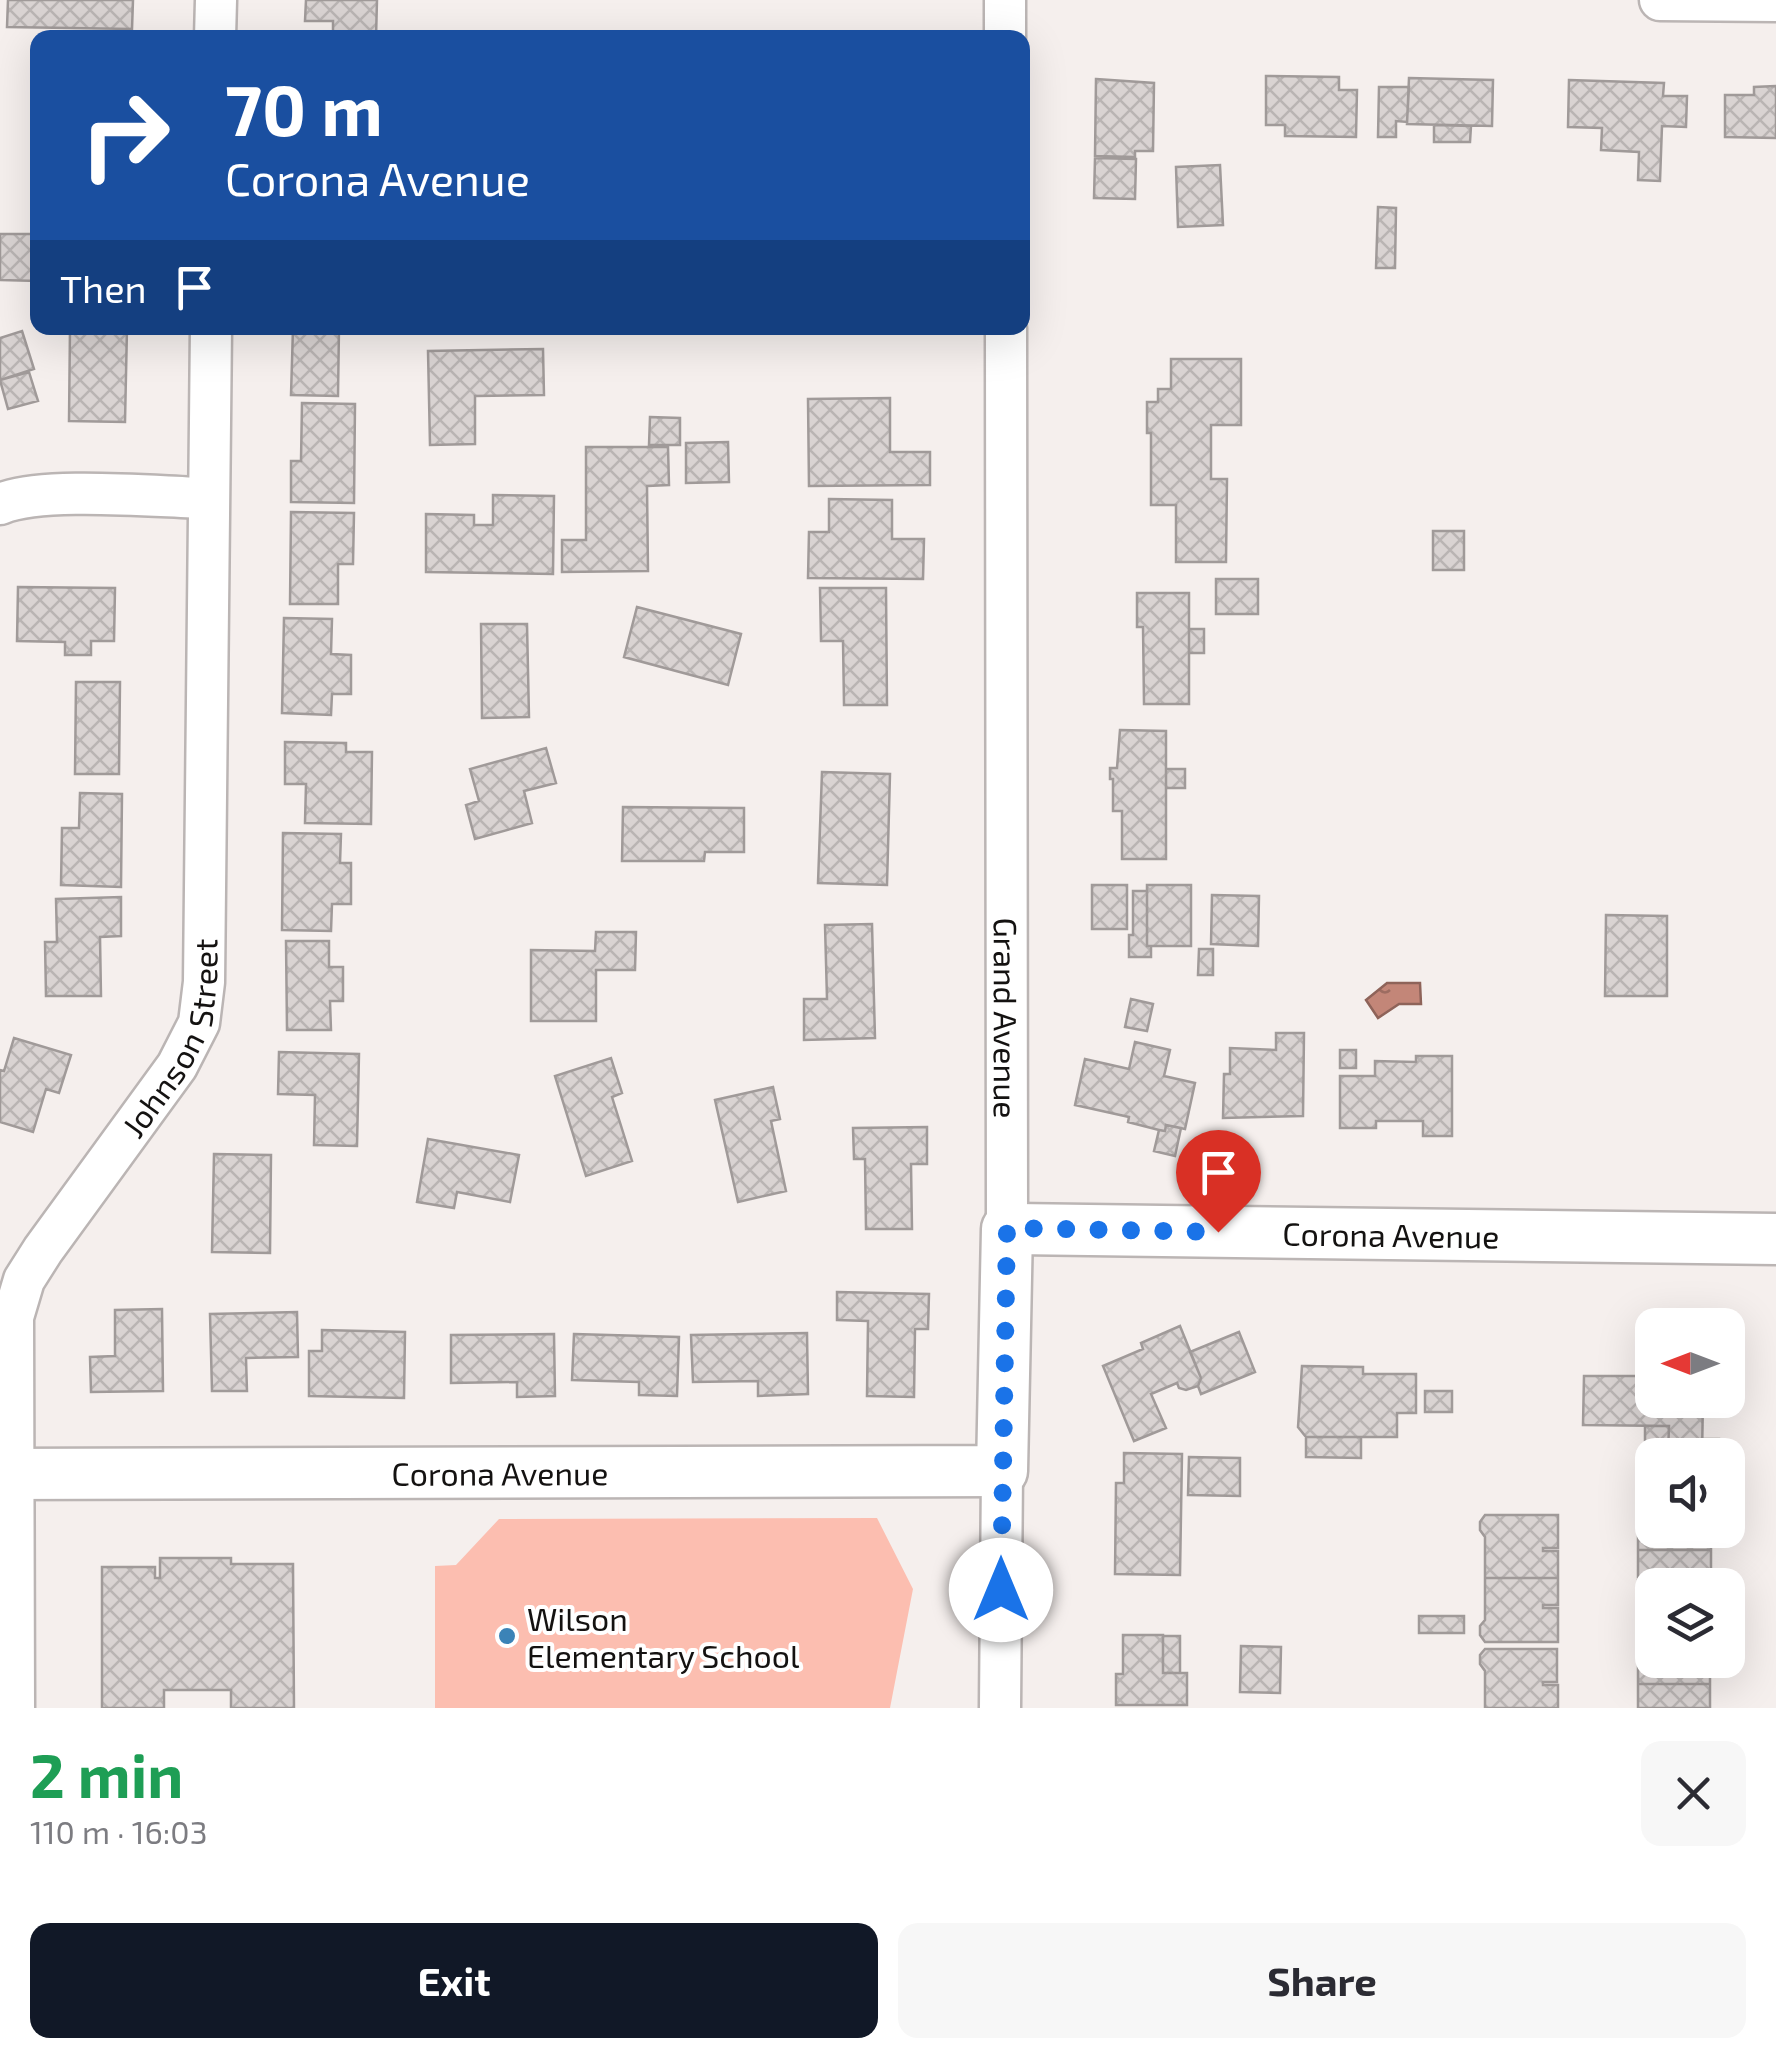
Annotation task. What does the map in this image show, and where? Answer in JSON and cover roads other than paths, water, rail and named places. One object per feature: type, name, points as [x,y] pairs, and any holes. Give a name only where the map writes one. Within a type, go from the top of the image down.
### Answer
[{"type":"street","points":[[215,30],[216,0]]},
{"type":"street","points":[[1005,0],[1006,30]]},
{"type":"street","points":[[1660,0],[1776,1]]},
{"type":"street","name":"Johnson Street","points":[[14,1708],[6,1474],[13,1317],[24,1280],[43,1250],[178,1066],[199,1024],[204,982],[211,335]]},
{"type":"street","name":"Grand Avenue","points":[[1000,1708],[1007,1228],[1006,335]]},
{"type":"street","points":[[0,504],[12,499],[51,496],[208,498]]},
{"type":"street","name":"Corona Avenue","points":[[1007,1228],[1776,1239]]},
{"type":"street","name":"Corona Avenue","points":[[6,1474],[1002,1471]]},
{"type":"water","points":[[1387,983],[1420,983],[1421,1004],[1399,1004],[1378,1018],[1366,1000]]},
{"type":"place","name":"Wilson Elementary School","points":[[507,1636]]}]
